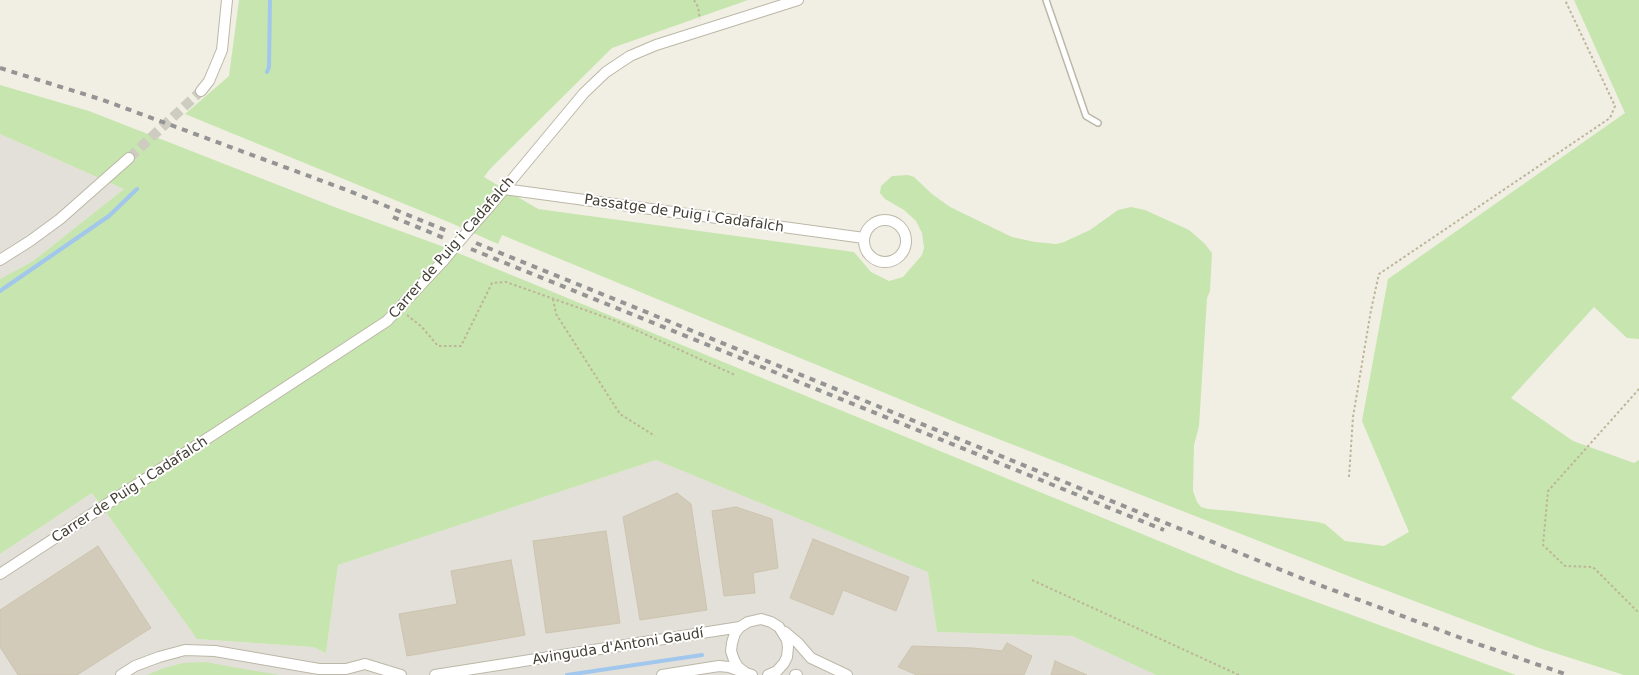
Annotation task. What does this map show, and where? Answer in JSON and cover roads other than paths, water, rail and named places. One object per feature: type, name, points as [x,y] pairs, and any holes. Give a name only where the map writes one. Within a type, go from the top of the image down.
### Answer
[{"type":"street","points":[[201,91],[209,81],[222,50],[227,0]]},
{"type":"street","name":"Carrer de Puig i Cadafalch","points":[[0,574],[388,321],[444,260],[584,93],[606,72],[630,56],[647,48],[798,0]]},
{"type":"street","points":[[0,260],[60,220],[129,158]]},
{"type":"street","name":"Passatge de Puig i Cadafalch","points":[[504,189],[864,238]]},
{"type":"street","points":[[886,220],[893,222],[901,228],[905,238],[905,245],[898,257],[892,261],[879,261],[869,255],[865,248],[864,238],[866,232],[873,224],[886,220]]},
{"type":"street","name":"Avinguda d'Antoni Gaudí","points":[[435,675],[740,627],[748,622],[761,619],[779,627]]},
{"type":"street","points":[[740,627],[735,633],[731,650],[738,667],[749,674]]},
{"type":"street","points":[[768,675],[777,671],[787,657],[787,640],[779,627]]},
{"type":"street","points":[[779,627],[798,643],[811,658],[847,675]]},
{"type":"street","points":[[122,675],[135,666],[185,650],[215,651],[343,672],[365,664],[401,675]]},
{"type":"street","points":[[662,675],[719,666],[729,667],[749,674]]},
{"type":"street","points":[[378,667],[390,675]]},
{"type":"lane","points":[[1046,0],[1086,116],[1098,123]]},
{"type":"waterway","points":[[267,72],[269,67],[270,0]]},
{"type":"waterway","points":[[0,291],[109,216],[137,189]]},
{"type":"waterway","points":[[567,675],[702,655]]},
{"type":"tunnel","points":[[129,158],[201,91]]},
{"type":"railway","points":[[0,68],[103,100],[344,189],[450,232]]},
{"type":"railway","points":[[393,217],[444,238]]},
{"type":"railway","points":[[476,243],[1306,580],[1469,641],[1568,675]]},
{"type":"railway","points":[[471,249],[1164,530]]}]
